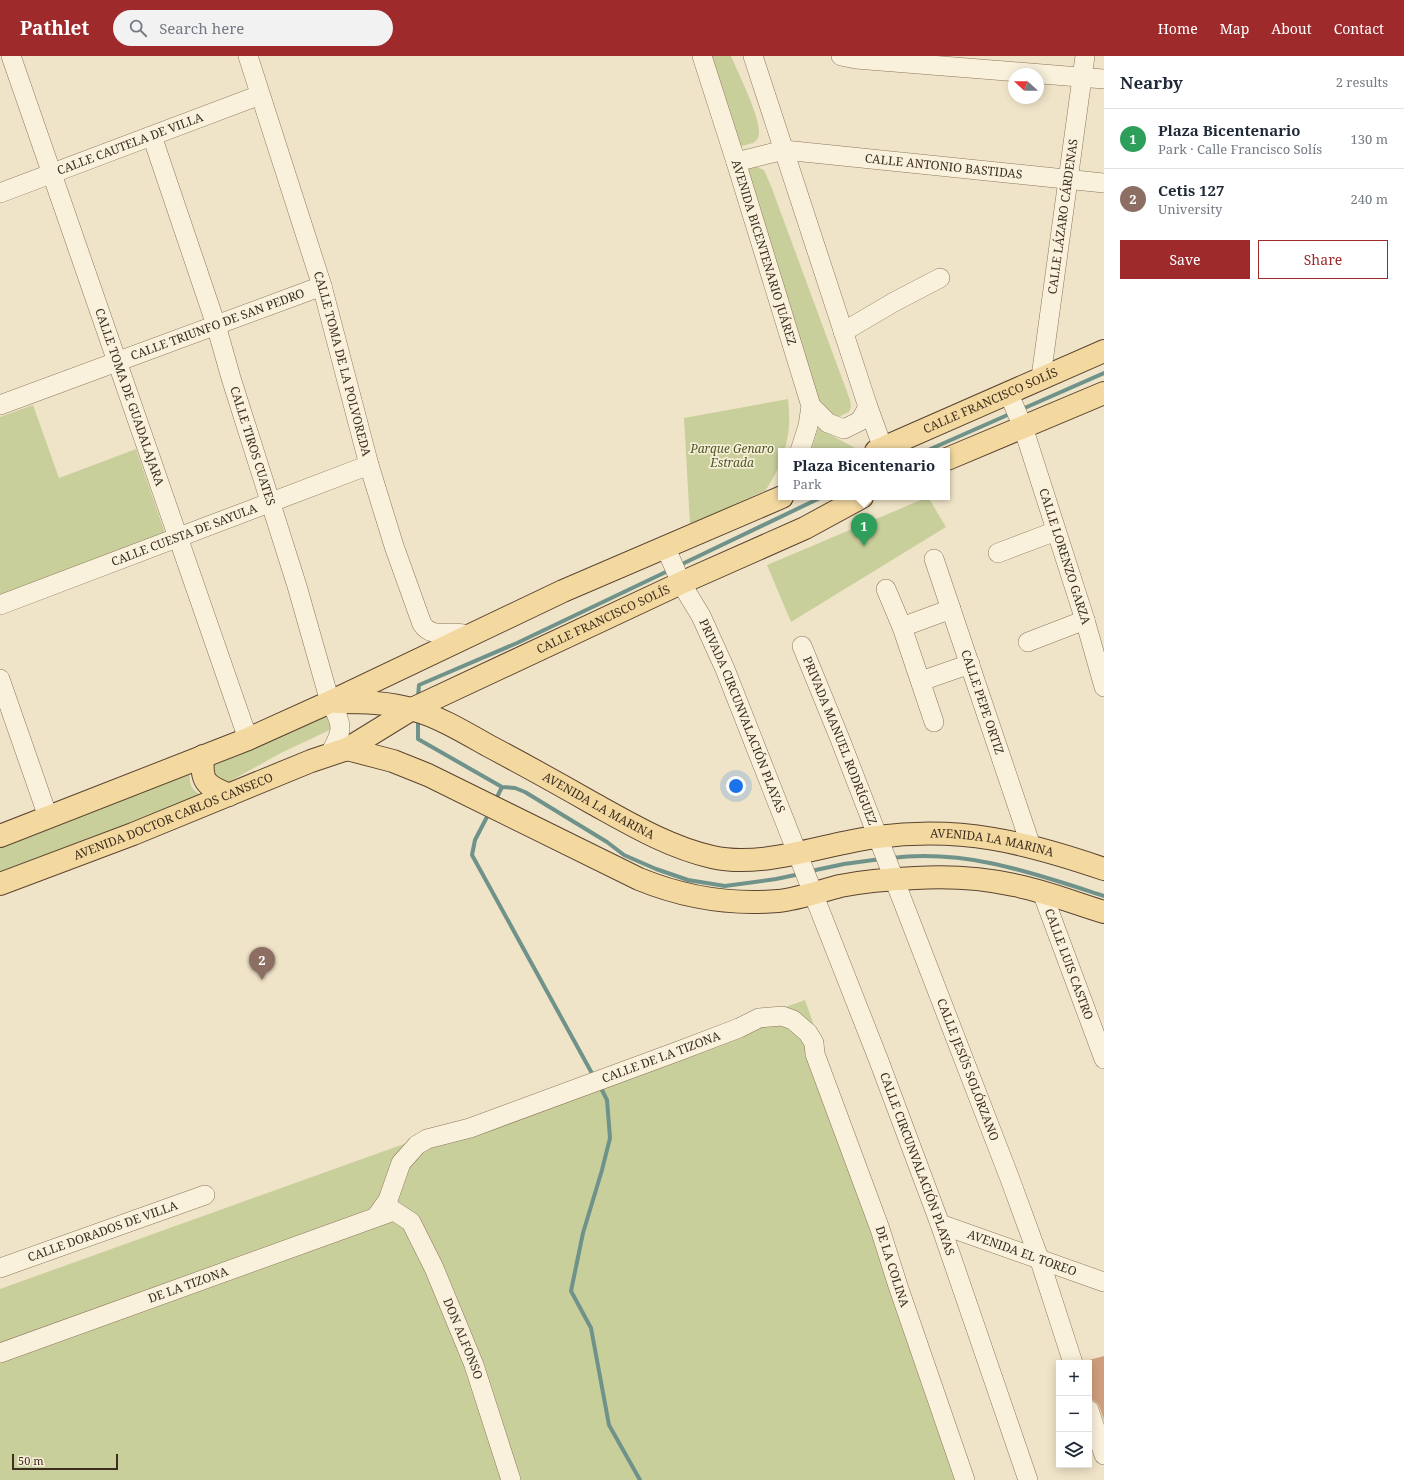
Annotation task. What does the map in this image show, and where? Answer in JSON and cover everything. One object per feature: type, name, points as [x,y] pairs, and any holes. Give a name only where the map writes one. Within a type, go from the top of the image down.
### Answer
[{"type":"main road","name":"CALLE FRANCISCO SOLÍS","points":[[885,448],[1041,377],[1104,351]]},
{"type":"main road","points":[[950,458],[1104,393]]},
{"type":"main road","points":[[0,836],[248,739],[414,662],[458,639],[778,495]]},
{"type":"main road","name":"CALLE FRANCISCO SOLÍS","points":[[338,752],[418,707],[456,688],[681,583],[805,528],[856,500]]},
{"type":"main road","name":"AVENIDA LA MARINA","points":[[330,702],[375,702],[418,707],[428,714],[468,734],[653,837],[690,852],[716,858],[744,860],[767,859],[845,841],[878,836],[924,832],[960,833],[1031,846],[1104,868]]},
{"type":"main road","points":[[338,752],[393,761],[428,775],[607,865],[663,889],[716,900],[755,902],[779,901],[867,882],[895,879],[950,877],[984,879],[1042,892],[1104,912]]},
{"type":"main road","name":"AVENIDA DOCTOR CARLOS CANSECO","points":[[0,884],[133,834],[229,794],[338,752]]},
{"type":"main road","points":[[203,756],[202,775],[206,783],[214,789],[229,794]]},
{"type":"street","name":"CALLE TOMA DE GUADALAJARA","points":[[11,56],[248,739]]},
{"type":"street","name":"CALLE TOMA DE LA POLVOREDA","points":[[248,56],[322,286],[369,465],[394,546],[422,624],[426,630],[434,633],[460,632],[458,639]]},
{"type":"street","name":"AVENIDA BICENTENARIO JUÁREZ","points":[[702,56],[811,406],[808,426],[801,448]]},
{"type":"street","points":[[753,56],[880,448]]},
{"type":"street","points":[[841,56],[856,59],[872,58],[1104,79]]},
{"type":"street","name":"CALLE LÁZARO CÁRDENAS","points":[[1041,377],[1085,56]]},
{"type":"street","name":"CALLE CAUTELA DE VILLA","points":[[0,193],[260,95]]},
{"type":"street","name":"CALLE TIROS CUATES","points":[[152,136],[216,325],[231,378],[272,502],[330,702],[339,718],[341,728],[338,752]]},
{"type":"street","points":[[736,162],[784,150]]},
{"type":"street","name":"CALLE ANTONIO BASTIDAS","points":[[784,150],[1104,183]]},
{"type":"street","points":[[843,332],[894,302],[940,278]]},
{"type":"street","name":"CALLE TRIUNFO DE SAN PEDRO","points":[[0,405],[322,286]]},
{"type":"street","name":"CALLE LORENZO GARZA","points":[[1008,392],[1023,427],[1086,620],[1104,687]]},
{"type":"street","points":[[811,406],[828,423],[844,429],[860,420],[868,407]]},
{"type":"street","name":"CALLE CUESTA DE SAYULA","points":[[0,606],[369,465]]},
{"type":"street","points":[[998,553],[1056,531]]},
{"type":"street","name":"PRIVADA CIRCUNVALACIÓN PLAYAS","points":[[665,546],[681,583],[701,616],[724,669],[796,852]]},
{"type":"street","name":"CALLE PEPE ORTIZ","points":[[934,559],[1031,846]]},
{"type":"street","points":[[886,589],[902,627],[934,722]]},
{"type":"street","points":[[902,627],[951,609]]},
{"type":"street","points":[[1028,642],[1086,620]]},
{"type":"street","name":"PRIVADA MANUEL RODRÍGUEZ","points":[[802,646],[878,836]]},
{"type":"street","points":[[921,681],[970,664]]},
{"type":"street","points":[[0,679],[48,817]]},
{"type":"street","points":[[878,836],[895,879]]},
{"type":"street","name":"CALLE CIRCUNVALACIÓN PLAYAS","points":[[796,852],[877,1054],[940,1224],[1028,1480]]},
{"type":"street","name":"CALLE JESÚS SOLÓRZANO","points":[[895,879],[1040,1261],[1072,1360]]},
{"type":"street","name":"CALLE LUIS CASTRO","points":[[1042,892],[1104,1059]]},
{"type":"street","name":"CALLE DE LA TIZONA","points":[[385,1211],[414,1162],[443,1136],[470,1128],[739,1028],[773,1024],[781,1025],[800,1037],[815,1054]]},
{"type":"street","name":"DE LA COLINA","points":[[815,1054],[880,1229],[965,1480]]},
{"type":"street","name":"CALLE DORADOS DE VILLA","points":[[0,1268],[205,1194]]},
{"type":"street","name":"DE LA TIZONA","points":[[0,1353],[385,1211]]},
{"type":"street","name":"DON ALFONSO","points":[[385,1211],[412,1222],[434,1268],[474,1365],[512,1480]]},
{"type":"street","name":"AVENIDA EL TOREO","points":[[940,1224],[1040,1261],[1104,1282]]},
{"type":"street","points":[[1092,1419],[1104,1455]]},
{"type":"green space","points":[[704,56],[731,56],[756,116],[759,135],[753,143],[742,146],[735,142]]},
{"type":"green space","points":[[757,167],[764,170],[771,186],[850,400],[851,407],[849,412],[838,417],[821,411],[743,175],[749,168]]},
{"type":"green space","name":"Parque Genaro Estrada","points":[[788,399],[789,425],[786,445],[785,448],[778,448],[778,469],[766,490],[690,525],[684,418]]},
{"type":"green space","points":[[33,405],[59,478],[136,449],[166,536],[0,598],[0,417]]},
{"type":"green space","points":[[818,428],[855,448],[812,448]]},
{"type":"green space","points":[[921,500],[930,500],[946,527],[791,622],[767,565]]},
{"type":"green space","points":[[326,717],[332,717],[336,727],[281,753],[223,785],[212,781],[211,765],[219,763],[285,729]]},
{"type":"green space","points":[[190,770],[191,786],[195,791],[203,796],[0,875],[0,841]]},
{"type":"green space","points":[[805,1000],[975,1480],[0,1480],[0,1289]]},
{"type":"building","points":[[1104,1356],[1104,1420],[1099,1406],[1092,1400],[1092,1360],[1089,1360]]},
{"type":"waterway","points":[[1020,410],[1104,373]]},
{"type":"waterway","points":[[933,448],[1012,413]]},
{"type":"waterway","points":[[678,566],[816,500]]},
{"type":"waterway","points":[[418,697],[419,685],[517,643],[670,570]]},
{"type":"waterway","points":[[418,718],[418,739],[502,787]]},
{"type":"waterway","points":[[495,801],[502,787],[515,788],[525,792],[607,842],[624,855],[656,869],[688,880],[725,886],[800,874]]},
{"type":"waterway","points":[[489,813],[475,840],[472,855],[594,1077]]},
{"type":"waterway","points":[[891,858],[919,856],[973,860],[1025,871],[1104,896]]},
{"type":"waterway","points":[[811,871],[844,864],[881,859]]},
{"type":"waterway","points":[[600,1086],[607,1100],[610,1138],[583,1233],[571,1291],[591,1328],[609,1425],[640,1480]]},
{"type":"place","name":"Plaza Bicentenario","points":[[864,546]]},
{"type":"place","name":"Cetis 127","points":[[262,980]]}]
